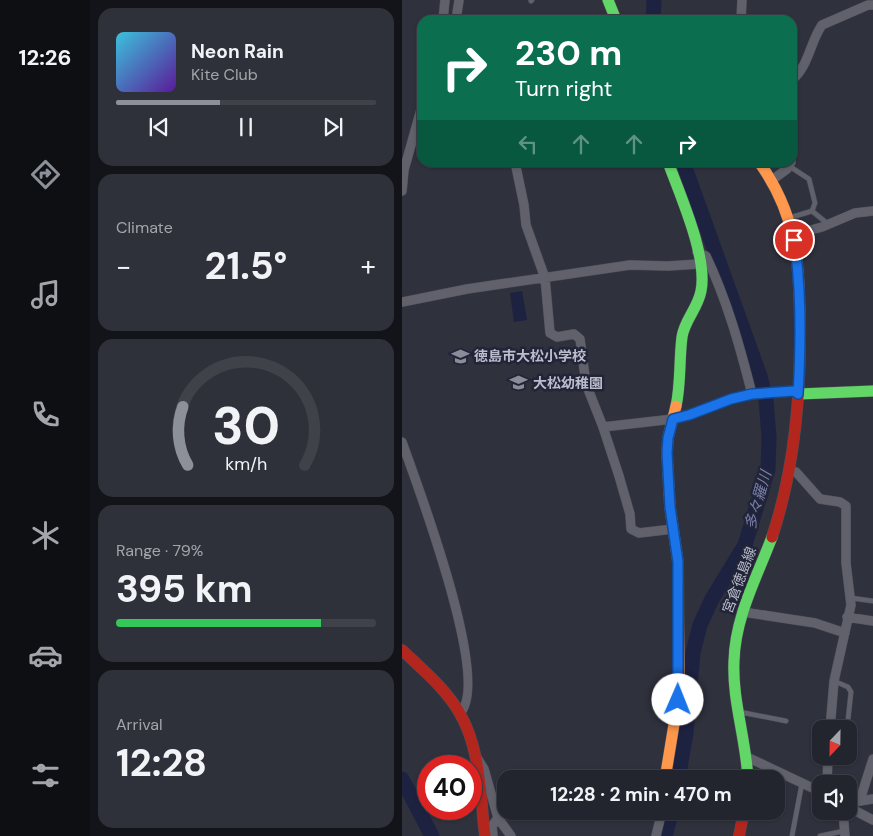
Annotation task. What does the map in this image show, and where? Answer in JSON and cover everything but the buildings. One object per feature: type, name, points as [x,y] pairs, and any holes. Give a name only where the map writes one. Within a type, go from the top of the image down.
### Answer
[{"type":"street","points":[[444,15],[445,0]]},
{"type":"street","points":[[457,15],[459,0]]},
{"type":"street","points":[[608,0],[614,15]]},
{"type":"street","points":[[741,15],[742,0]]},
{"type":"street","points":[[797,74],[804,66],[822,24],[869,3]]},
{"type":"street","points":[[402,191],[404,170],[417,124]]},
{"type":"street","points":[[516,167],[526,225],[545,278],[550,333],[557,337],[574,334],[580,339],[586,384],[603,427],[626,499],[631,529],[639,532],[673,529]]},
{"type":"street","points":[[666,770],[679,686],[678,562],[673,529],[667,453],[668,438],[677,402],[682,336],[702,286],[697,252],[670,167]]},
{"type":"street","name":"宮倉徳島線","points":[[748,770],[733,656],[737,630],[776,524],[789,470],[798,394],[801,343],[799,271],[793,235],[772,180],[763,167]]},
{"type":"street","points":[[772,180],[787,167]]},
{"type":"street","points":[[793,235],[855,213],[872,211]]},
{"type":"street","points":[[697,252],[706,256],[716,277],[754,394]]},
{"type":"street","points":[[402,302],[467,289],[630,265],[668,266],[700,264]]},
{"type":"street","points":[[603,427],[673,419],[731,399],[754,394],[794,391],[798,394],[872,391]]},
{"type":"street","points":[[402,442],[442,556],[458,621],[465,654],[467,683],[464,709],[460,713]]},
{"type":"street","points":[[789,470],[796,472],[820,499],[840,502],[846,506],[846,563],[851,605],[834,681],[831,720]]},
{"type":"street","points":[[743,612],[815,623],[845,633]]},
{"type":"street","points":[[847,617],[872,621]]},
{"type":"street","points":[[402,650],[444,692],[460,713],[470,736],[475,755]]},
{"type":"street","points":[[747,757],[812,788]]},
{"type":"street","points":[[860,800],[872,759]]},
{"type":"street","points":[[482,766],[497,814]]},
{"type":"street","points":[[857,801],[872,799]]},
{"type":"street","points":[[857,811],[872,820]]},
{"type":"street","points":[[482,812],[485,836]]},
{"type":"street","points":[[493,836],[492,826],[497,819]]},
{"type":"street","points":[[499,820],[511,836]]},
{"type":"street","points":[[656,836],[660,820]]},
{"type":"street","points":[[739,836],[742,820]]},
{"type":"street","points":[[843,820],[844,834]]},
{"type":"lane","points":[[794,167],[808,178],[815,203],[812,211]]},
{"type":"lane","points":[[788,219],[812,211]]},
{"type":"lane","points":[[812,211],[828,224]]},
{"type":"lane","points":[[851,598],[872,601]]},
{"type":"lane","points":[[834,681],[848,687],[851,692],[849,720]]},
{"type":"lane","points":[[739,714],[745,713],[786,722]]},
{"type":"lane","points":[[792,836],[802,783]]},
{"type":"lane","points":[[820,836],[844,834]]},
{"type":"water","points":[[522,291],[527,320],[514,322],[510,293]]},
{"type":"waterway","name":"多々羅川","points":[[653,15],[654,0]]},
{"type":"waterway","name":"多々羅川","points":[[680,770],[686,733],[693,652],[700,625],[712,599],[745,545],[768,469],[769,437],[766,400],[760,376],[685,167]]},
{"type":"waterway","points":[[402,779],[432,836]]},
{"type":"waterway","name":"多々羅川","points":[[665,836],[669,820]]},
{"type":"traffic: fast","points":[[608,0],[614,15]]},
{"type":"traffic: fast","points":[[670,167],[692,226],[702,277],[701,291],[697,303],[683,331],[676,406]]},
{"type":"traffic: fast","points":[[799,394],[873,391]]},
{"type":"traffic: fast","points":[[747,770],[735,690],[735,645],[748,598],[772,537]]},
{"type":"traffic: slow","points":[[762,167],[781,201],[793,239],[799,279],[800,323]]},
{"type":"traffic: slow","points":[[666,770],[678,700],[679,679],[678,562],[670,507],[667,453],[668,438],[676,406]]},
{"type":"traffic: jam","points":[[772,537],[786,485],[795,431],[798,404],[800,323]]},
{"type":"traffic: jam","points":[[402,650],[447,695],[466,726],[476,757],[485,836]]},
{"type":"traffic: jam","points":[[739,836],[742,820]]},
{"type":"place","name":"徳島市大松小学校","points":[[460,356]]},
{"type":"place","name":"大松幼稚園","points":[[519,383]]},
{"type":"route","points":[[678,700],[678,562],[670,507],[668,438],[673,419],[731,399],[771,392],[794,391],[798,394],[801,343],[800,289],[794,240]]}]
